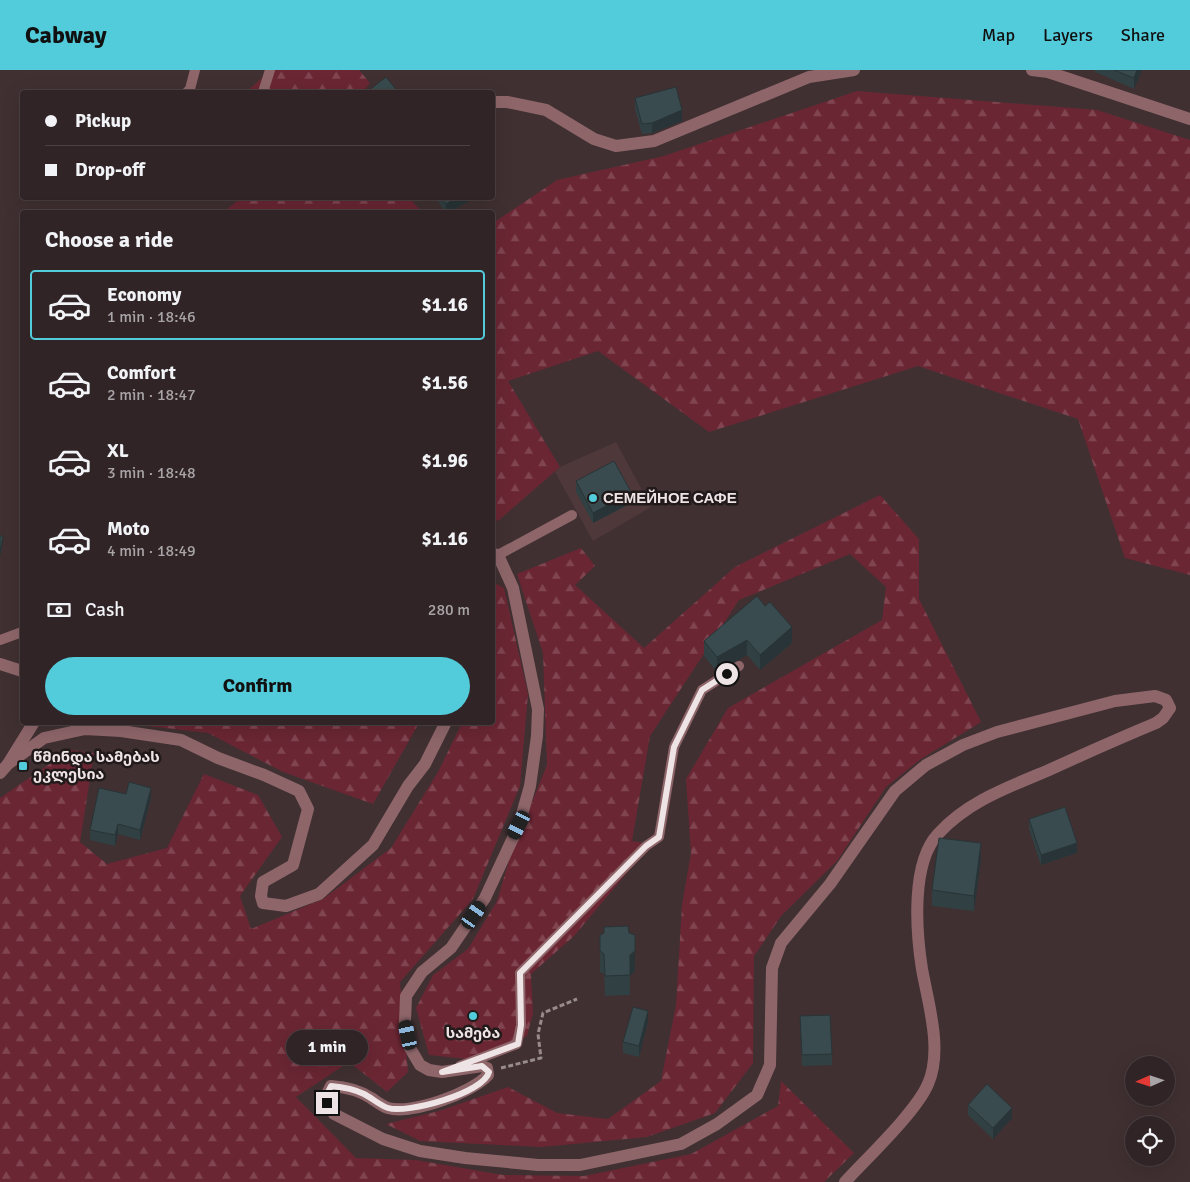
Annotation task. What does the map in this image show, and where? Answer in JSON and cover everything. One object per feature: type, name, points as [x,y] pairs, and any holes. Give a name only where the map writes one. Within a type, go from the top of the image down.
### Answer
[{"type":"street","points":[[495,102],[507,102],[546,110],[566,120],[594,139],[616,146],[654,141],[809,77],[854,70]]},
{"type":"street","points":[[1032,70],[1048,72],[1190,120]]},
{"type":"street","points":[[495,555],[513,588],[538,709],[537,736],[530,786],[519,825],[485,898],[451,948],[422,972],[406,996],[405,1022],[410,1048],[420,1065],[429,1070],[442,1072],[482,1066],[489,1072],[485,1079],[462,1093],[423,1107],[388,1108],[363,1093],[343,1087],[331,1086],[326,1096],[334,1114],[383,1139],[420,1151],[465,1158],[538,1165],[580,1165],[680,1144],[717,1124],[757,1095],[770,1065],[772,968],[781,943],[830,884],[895,792],[926,765],[963,745],[997,732],[1115,701],[1155,696],[1166,700],[1170,708],[1156,723],[981,799],[938,834],[922,863],[917,901],[922,967],[932,1019],[933,1061],[928,1084],[910,1110],[845,1182]]},
{"type":"street","points":[[0,664],[20,670]]},
{"type":"street","points":[[4,768],[32,725]]},
{"type":"street","points":[[4,768],[44,738],[85,729],[121,731],[181,740],[218,758],[264,774],[299,790],[308,809],[293,865],[263,882],[260,896],[263,903],[286,906],[319,894],[373,845],[408,786],[425,764],[444,725]]},
{"type":"lane","points":[[189,90],[195,70]]},
{"type":"lane","points":[[263,90],[270,70]]},
{"type":"lane","points":[[495,555],[572,515]]},
{"type":"lane","points":[[0,640],[20,633]]},
{"type":"lane","points":[[442,1072],[518,1044],[521,1025],[520,973],[646,846],[659,837],[674,747],[702,690],[739,666]]},
{"type":"path","points":[[489,1072],[541,1058],[538,1034],[543,1013],[577,998]]},
{"type":"shaded area","points":[[616,442],[651,507],[593,541],[555,472],[560,467]]},
{"type":"green space","points":[[271,70],[359,70],[370,83],[365,90],[248,90]]},
{"type":"green space","points":[[857,91],[1097,110],[1190,140],[1190,575],[1125,558],[1078,419],[918,366],[709,432],[598,351],[508,381],[560,467],[499,520],[495,521],[495,222],[557,180],[664,156]]},
{"type":"green space","points":[[238,200],[411,200],[420,210],[226,210]]},
{"type":"green space","points":[[880,495],[919,539],[919,599],[981,722],[921,759],[886,787],[837,861],[781,916],[754,956],[753,1063],[715,1113],[647,1137],[542,1147],[420,1141],[386,1124],[439,1111],[508,1087],[557,1113],[608,1119],[661,1081],[676,1005],[682,905],[691,853],[686,779],[728,708],[882,620],[886,587],[850,554],[739,600],[650,736],[632,841],[651,844],[574,936],[531,974],[533,1013],[527,1036],[466,1059],[429,1055],[416,1008],[433,975],[468,949],[497,901],[511,854],[547,765],[543,653],[517,574],[581,548],[595,566],[575,585],[644,648],[735,567]]},
{"type":"green space","points":[[495,583],[504,588],[528,694],[520,786],[473,899],[400,982],[408,1072],[387,1092],[349,1062],[296,1097],[356,1158],[416,1160],[503,1175],[584,1176],[691,1154],[778,1106],[781,1081],[854,1153],[824,1182],[0,1182],[0,798],[70,750],[94,753],[80,842],[107,864],[167,848],[204,774],[258,795],[282,837],[240,896],[251,929],[323,899],[391,848],[438,772],[461,725],[495,725]]},
{"type":"green space","points":[[138,725],[418,725],[373,804],[283,772],[208,733]]},
{"type":"building","points":[[1114,70],[1137,70],[1134,78]]},
{"type":"building","points":[[386,77],[396,90],[370,90]]},
{"type":"building","points":[[676,87],[682,110],[652,123],[642,124],[635,98]]},
{"type":"building","points":[[443,200],[453,200],[446,204]]},
{"type":"building","points":[[614,461],[631,492],[593,513],[576,481]]},
{"type":"building","points":[[0,536],[3,536],[0,552]]},
{"type":"building","points":[[757,596],[765,606],[770,602],[792,627],[760,655],[747,640],[717,657],[704,641]]},
{"type":"building","points":[[129,782],[151,788],[140,830],[118,824],[115,835],[90,830],[99,788],[126,794]]},
{"type":"building","points":[[1065,807],[1077,843],[1041,855],[1029,819]]},
{"type":"building","points":[[939,838],[981,843],[974,896],[932,890]]},
{"type":"building","points":[[628,926],[629,933],[635,935],[635,951],[630,955],[630,975],[605,976],[604,954],[600,951],[600,935],[604,933],[604,927]]},
{"type":"building","points":[[633,1007],[648,1011],[639,1046],[623,1042]]},
{"type":"building","points":[[830,1015],[832,1054],[802,1055],[800,1016]]},
{"type":"building","points":[[987,1084],[1012,1108],[993,1128],[968,1105]]},
{"type":"place","name":"СЕМЕЙНОЕ САФЕ","points":[[593,498]]},
{"type":"place","name":"წმინდა სამებას ეკლესია","points":[[23,766]]},
{"type":"place","name":"სამება","points":[[473,1016]]},
{"type":"route","points":[[327,1103],[326,1096],[331,1086],[343,1087],[363,1093],[388,1108],[423,1107],[462,1093],[485,1079],[489,1072],[487,1068],[482,1066],[442,1072],[518,1044],[521,1025],[520,973],[553,942],[646,846],[659,837],[674,747],[702,690],[727,674]]}]
